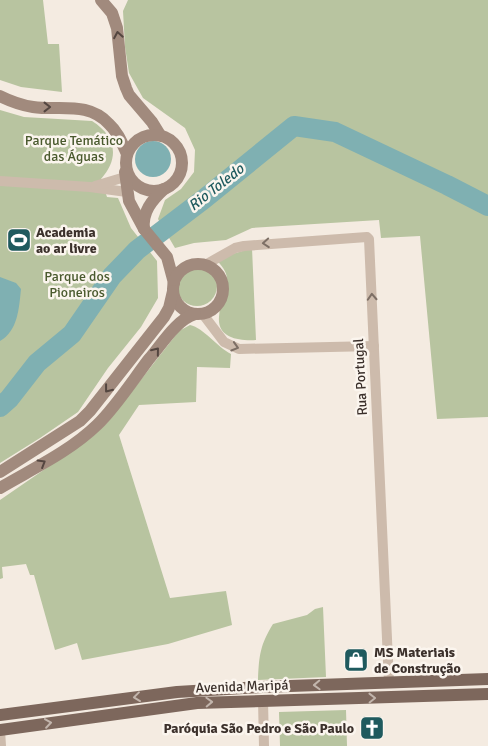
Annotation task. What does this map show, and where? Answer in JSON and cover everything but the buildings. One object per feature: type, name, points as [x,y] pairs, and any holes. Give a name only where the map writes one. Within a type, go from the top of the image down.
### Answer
[{"type":"main road","name":"Avenida Maripá","points":[[0,715],[178,692],[488,679]]},
{"type":"main road","name":"Avenida Maripá","points":[[0,730],[188,704],[488,694]]},
{"type":"street","points":[[101,0],[112,13],[117,28],[122,76],[129,95],[152,122],[160,135]]},
{"type":"street","points":[[0,96],[12,102],[33,107],[78,108],[97,114],[118,134],[127,154]]},
{"type":"street","points":[[145,230],[146,210],[154,199],[178,178],[182,170],[182,160],[176,144],[169,138],[152,134],[136,140],[127,154],[125,172],[127,192],[129,201],[145,230],[167,257],[175,300],[180,306],[187,311],[198,313],[224,342],[231,347],[239,349],[374,346]]},
{"type":"street","points":[[125,172],[140,187],[156,191],[164,189]]},
{"type":"street","points":[[90,187],[125,172]]},
{"type":"street","points":[[0,182],[90,187],[127,192]]},
{"type":"street","name":"Rua Portugal","points":[[206,265],[220,256],[244,246],[367,237],[369,239],[389,683]]},
{"type":"street","points":[[167,257],[190,265]]},
{"type":"street","points":[[0,472],[80,421],[90,411],[164,317],[169,308],[177,275],[182,269],[197,264],[213,268],[222,281],[222,297],[218,304],[212,310],[184,319],[163,342],[97,426],[78,441],[0,488]]},
{"type":"street","points":[[263,700],[264,746]]},
{"type":"street","points":[[0,730],[1,746]]},
{"type":"green space","points":[[0,0],[43,0],[48,44],[59,44],[62,92],[21,87],[0,80]]},
{"type":"green space","points":[[128,0],[488,0],[488,417],[437,419],[420,236],[381,238],[379,220],[252,228],[226,240],[194,243],[175,248],[158,219],[165,200],[181,189],[194,172],[195,150],[185,128],[143,98],[129,73],[123,11]]},
{"type":"green space","name":"Parque dos Pioneiros","points":[[0,110],[24,117],[92,121],[106,133],[113,148],[113,155],[107,171],[101,179],[107,197],[118,198],[131,228],[157,261],[158,298],[141,327],[108,368],[78,412],[0,463]]},
{"type":"green space","points":[[252,248],[256,340],[244,340],[226,334],[219,324],[220,309],[227,282],[223,268],[217,261],[226,256]]},
{"type":"green space","points":[[197,266],[208,269],[214,275],[217,286],[214,297],[208,303],[197,306],[186,303],[180,297],[177,286],[180,275],[186,269]]},
{"type":"green space","points":[[190,325],[200,330],[231,354],[230,368],[197,367],[196,402],[139,405],[119,435],[170,598],[226,591],[232,625],[168,644],[82,660],[77,643],[55,650],[34,575],[30,575],[26,564],[2,567],[3,578],[0,579],[0,500],[93,436],[107,423],[179,331]]},
{"type":"green space","points":[[323,607],[326,677],[258,680],[261,651],[265,638],[273,624],[307,615],[315,609]]},
{"type":"green space","points":[[346,710],[347,746],[280,746],[279,712]]},
{"type":"water","points":[[153,141],[160,142],[166,146],[170,152],[170,166],[166,172],[160,176],[153,177],[146,176],[140,172],[136,166],[135,159],[136,152],[140,146],[146,142]]},
{"type":"water","points":[[0,277],[16,283],[21,289],[14,325],[6,337],[0,341]]},
{"type":"waterway","name":"Rio Toledo","points":[[0,407],[9,399],[37,363],[72,334],[112,276],[137,250],[204,199],[294,126],[335,132],[488,206]]},
{"type":"place","name":"Academia ao ar livre","points":[[19,240]]},
{"type":"place","name":"MS Materiais de Construção","points":[[356,660]]},
{"type":"place","name":"Paróquia São Pedro e São Paulo","points":[[372,728]]},
{"type":"park label","name":"Parque Temático das Águas","points":[[74,148]]}]
